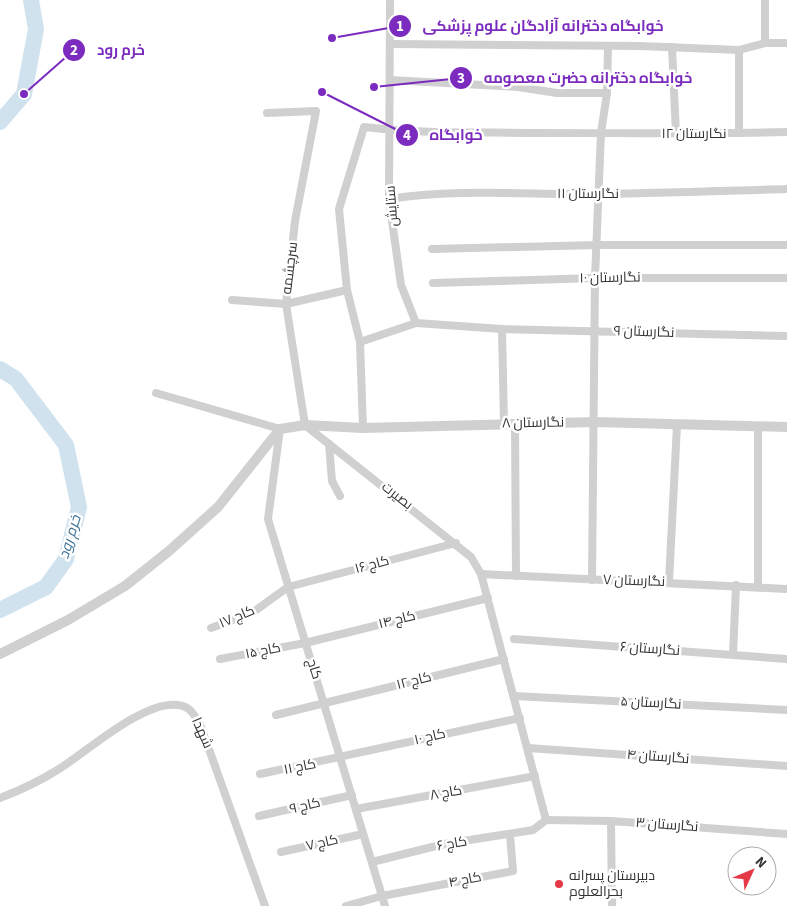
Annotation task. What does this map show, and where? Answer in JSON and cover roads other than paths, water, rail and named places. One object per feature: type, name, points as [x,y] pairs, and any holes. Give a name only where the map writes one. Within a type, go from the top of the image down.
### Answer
[{"type":"street","name":"ستایش","points":[[390,0],[389,199],[401,285],[416,323]]},
{"type":"street","points":[[764,0],[765,43]]},
{"type":"street","points":[[390,44],[672,47],[739,50],[765,43],[787,43]]},
{"type":"street","points":[[592,580],[596,331],[595,278],[598,245],[601,133],[607,92],[608,47]]},
{"type":"street","points":[[672,47],[676,134]]},
{"type":"street","points":[[739,50],[740,133]]},
{"type":"street","points":[[390,80],[518,86],[557,93],[607,92]]},
{"type":"street","name":"سرچشمه","points":[[267,113],[316,111],[295,221],[286,304],[305,425]]},
{"type":"street","name":"نگارستان ۱۲","points":[[347,290],[339,210],[364,127],[390,130],[676,134],[787,132]]},
{"type":"street","points":[[787,132],[787,139]]},
{"type":"street","name":"نگارستان ۱۱","points":[[389,199],[406,196],[787,190]]},
{"type":"street","points":[[432,249],[598,245],[787,245]]},
{"type":"street","name":"نگارستان ۱۰","points":[[433,283],[595,278],[787,278]]},
{"type":"street","points":[[232,300],[286,304],[347,290],[360,342],[363,428]]},
{"type":"street","points":[[360,342],[416,323],[502,329],[504,423]]},
{"type":"street","name":"نگارستان ۹","points":[[502,329],[787,336]]},
{"type":"street","points":[[0,654],[68,620],[109,596],[169,551],[218,507],[280,429],[156,393]]},
{"type":"street","name":"نگارستان ۸","points":[[280,429],[305,425],[363,428],[595,422],[787,427]]},
{"type":"street","points":[[515,423],[516,576]]},
{"type":"street","name":"بصیرت","points":[[305,425],[456,543],[471,557],[481,574],[488,598],[546,820]]},
{"type":"street","points":[[669,582],[677,425]]},
{"type":"street","points":[[758,426],[758,586]]},
{"type":"street","name":"کاج","points":[[280,429],[268,519],[385,906]]},
{"type":"street","points":[[330,444],[332,481],[340,496]]},
{"type":"street","name":"کاج ۱۶","points":[[288,587],[456,543]]},
{"type":"street","name":"نگارستان ۷","points":[[481,574],[787,588]]},
{"type":"street","points":[[733,655],[736,585]]},
{"type":"street","name":"کاج ۱۷","points":[[211,628],[252,613],[288,587]]},
{"type":"street","name":"کاج ۱۴","points":[[305,643],[488,598]]},
{"type":"street","name":"نگارستان ۶","points":[[514,639],[787,659]]},
{"type":"street","name":"کاج ۱۵","points":[[220,659],[305,643]]},
{"type":"street","name":"کاج ۱۲","points":[[276,715],[504,659]]},
{"type":"street","name":"نگارستان ۵","points":[[514,696],[787,710]]},
{"type":"street","name":"شهدا","points":[[0,798],[46,777],[120,727],[157,706],[178,704],[189,708],[200,724],[265,906]]},
{"type":"street","name":"کاج ۱۰","points":[[340,759],[428,737],[520,718]]},
{"type":"street","name":"نگارستان ۴","points":[[528,748],[787,766]]},
{"type":"street","name":"کاج ۱۱","points":[[260,774],[340,759]]},
{"type":"street","name":"کاج ۸","points":[[356,809],[536,776]]},
{"type":"street","name":"کاج ۹","points":[[259,816],[352,795]]},
{"type":"street","name":"نگارستان ۳","points":[[546,820],[611,821],[787,834]]},
{"type":"street","name":"کاج ۶","points":[[372,862],[444,844],[532,830],[546,820]]},
{"type":"street","points":[[611,821],[612,906]]},
{"type":"street","name":"کاج ۷","points":[[281,852],[363,834]]},
{"type":"street","name":"کاج ۴","points":[[382,896],[513,871],[510,835]]},
{"type":"street","points":[[346,906],[382,896]]},
{"type":"waterway","name":"خرم رود","points":[[0,122],[24,94],[36,29],[31,0]]},
{"type":"waterway","name":"خرم رود","points":[[0,369],[16,379],[66,445],[79,507],[66,559],[46,587],[0,610]]},
{"type":"place","name":"خوابگاه دخترانه آزادگان علوم پزشکی","points":[[332,38]]},
{"type":"place","name":"خوابگاه دخترانه حضرت معصومه","points":[[374,87]]},
{"type":"place","name":"خوابگاه","points":[[322,92]]},
{"type":"place","name":"خرم رود","points":[[24,94]]},
{"type":"place","name":"دبیرستان پسرانه بحرالعلوم","points":[[559,884]]}]
